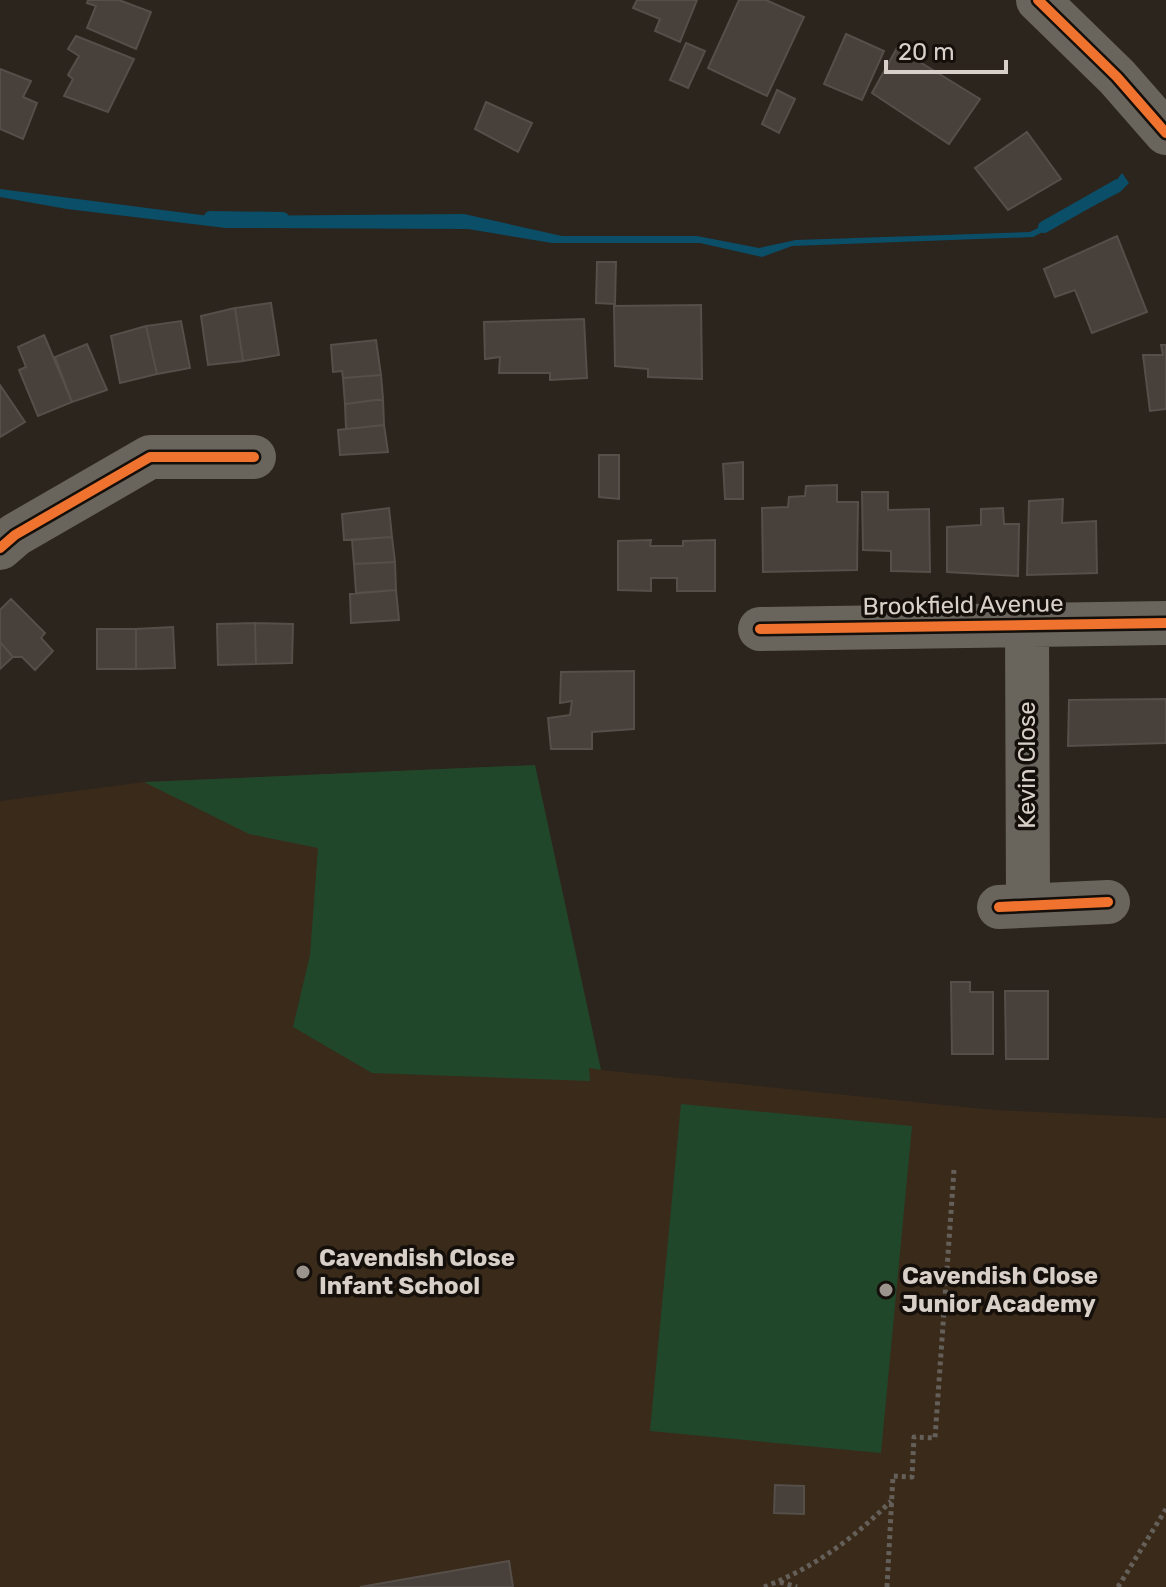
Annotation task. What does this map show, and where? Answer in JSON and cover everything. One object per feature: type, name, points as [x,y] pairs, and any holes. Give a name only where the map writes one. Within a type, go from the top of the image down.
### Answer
[{"type":"street","points":[[1038,0],[1117,77],[1166,133]]},
{"type":"street","points":[[0,548],[15,535],[150,457],[254,457]]},
{"type":"street","name":"Brookfield Avenue","points":[[760,629],[1166,623]]},
{"type":"street","name":"Kevin Close","points":[[1027,624],[1013,906],[1108,902]]},
{"type":"path","points":[[887,1587],[893,1476],[912,1477],[914,1437],[935,1438],[954,1170]]},
{"type":"path","points":[[764,1587],[838,1548],[892,1501]]},
{"type":"path","points":[[1118,1587],[1166,1509]]},
{"type":"path","points":[[780,1581],[797,1587]]},
{"type":"shaded area","name":"Cavendish Close Infant School","points":[[535,765],[601,1070],[994,1110],[1166,1118],[1166,1587],[0,1587],[0,801],[144,782]]},
{"type":"green space","points":[[535,765],[601,1070],[589,1068],[590,1081],[372,1073],[293,1027],[310,955],[318,848],[249,834],[144,782]]},
{"type":"green space","points":[[681,1104],[912,1126],[881,1453],[650,1431]]},
{"type":"water","points":[[1122,173],[1129,183],[1120,192],[1033,237],[792,246],[762,257],[700,243],[552,243],[468,229],[226,228],[67,209],[0,197],[0,189],[209,216],[464,214],[562,236],[697,236],[759,248],[796,240],[1030,232],[1096,199],[1110,189]]},
{"type":"building","points":[[88,0],[119,0],[151,12],[136,49],[87,28],[96,6],[87,3]]},
{"type":"building","points":[[637,0],[697,0],[680,42],[655,31],[660,19],[633,8]]},
{"type":"building","points":[[739,0],[766,0],[804,17],[767,96],[708,68]]},
{"type":"building","points":[[846,34],[884,51],[862,100],[824,84]]},
{"type":"building","points":[[76,36],[134,59],[108,112],[64,96],[73,79],[68,75],[79,56],[68,49]]},
{"type":"building","points":[[686,43],[705,51],[688,88],[670,80]]},
{"type":"building","points":[[897,48],[980,99],[949,144],[872,93]]},
{"type":"building","points":[[0,69],[31,81],[23,97],[37,103],[23,139],[0,129]]},
{"type":"building","points":[[777,90],[795,99],[779,133],[762,124]]},
{"type":"building","points":[[486,102],[532,123],[518,152],[475,129]]},
{"type":"building","points":[[1027,132],[1061,179],[1008,210],[975,168]]},
{"type":"building","points":[[1117,236],[1147,312],[1092,333],[1075,290],[1055,297],[1044,269]]},
{"type":"building","points":[[597,262],[616,262],[615,304],[596,303]]},
{"type":"building","points":[[271,303],[279,355],[243,361],[235,308]]},
{"type":"building","points":[[701,305],[702,379],[648,377],[648,369],[615,366],[614,306]]},
{"type":"building","points":[[235,308],[243,361],[208,365],[201,316]]},
{"type":"building","points":[[584,319],[587,378],[550,380],[550,373],[499,373],[500,357],[485,359],[484,322]]},
{"type":"building","points":[[181,321],[190,368],[157,374],[146,326]]},
{"type":"building","points":[[146,326],[157,374],[120,383],[111,336]]},
{"type":"building","points":[[44,335],[72,402],[38,416],[19,370],[26,367],[18,347]]},
{"type":"building","points":[[376,340],[381,375],[343,378],[342,371],[333,372],[331,345]]},
{"type":"building","points":[[87,344],[107,390],[72,402],[55,357]]},
{"type":"building","points":[[1161,345],[1166,345],[1166,409],[1150,411],[1143,355],[1163,355]]},
{"type":"building","points":[[381,375],[383,399],[345,404],[343,378]]},
{"type":"building","points":[[0,385],[25,422],[0,437]]},
{"type":"building","points":[[383,399],[384,425],[346,429],[345,404]]},
{"type":"building","points":[[384,425],[388,452],[340,455],[338,430]]},
{"type":"building","points":[[599,455],[619,455],[619,499],[599,497]]},
{"type":"building","points":[[743,462],[743,499],[725,499],[723,464]]},
{"type":"building","points":[[837,485],[837,502],[858,502],[857,570],[763,572],[762,508],[788,507],[789,497],[805,496],[806,486]]},
{"type":"building","points":[[862,492],[888,492],[888,510],[929,509],[930,572],[891,571],[891,551],[863,550]]},
{"type":"building","points":[[1063,499],[1062,523],[1096,521],[1097,573],[1027,575],[1029,501]]},
{"type":"building","points":[[389,508],[392,537],[344,540],[342,514]]},
{"type":"building","points":[[1003,508],[1004,524],[1019,524],[1018,576],[947,572],[947,527],[981,525],[981,509]]},
{"type":"building","points":[[392,537],[395,562],[354,564],[352,540]]},
{"type":"building","points":[[651,540],[650,546],[683,546],[683,541],[715,540],[715,591],[677,591],[677,578],[651,578],[651,591],[618,590],[618,541]]},
{"type":"building","points":[[395,562],[396,590],[356,593],[354,564]]},
{"type":"building","points":[[396,590],[399,620],[351,623],[350,594]]},
{"type":"building","points":[[11,599],[45,633],[41,638],[53,651],[35,670],[22,657],[13,657],[0,642],[0,610]]},
{"type":"building","points":[[255,623],[256,664],[218,665],[217,624]]},
{"type":"building","points":[[255,623],[293,624],[292,663],[256,664]]},
{"type":"building","points":[[173,627],[175,668],[136,669],[136,629]]},
{"type":"building","points":[[97,629],[136,629],[136,669],[97,669]]},
{"type":"building","points":[[0,642],[13,657],[0,669]]},
{"type":"building","points":[[634,671],[634,729],[592,732],[592,749],[551,749],[548,718],[570,715],[572,701],[560,703],[561,672]]},
{"type":"building","points":[[1166,699],[1166,743],[1068,746],[1069,700]]},
{"type":"building","points":[[951,982],[970,982],[970,992],[993,992],[993,1054],[952,1054]]},
{"type":"building","points":[[1005,991],[1048,991],[1048,1059],[1006,1059]]},
{"type":"building","points":[[775,1485],[804,1486],[804,1514],[774,1513]]},
{"type":"building","points":[[509,1561],[513,1587],[360,1587]]},
{"type":"waterway","points":[[1044,227],[1118,185]]},
{"type":"waterway","points":[[210,217],[283,218]]},
{"type":"cycle path","points":[[1038,0],[1117,77],[1166,133]]},
{"type":"cycle path","points":[[0,548],[15,535],[150,457],[254,457]]},
{"type":"cycle path","points":[[760,629],[1166,623]]},
{"type":"cycle path","points":[[999,907],[1108,902]]},
{"type":"place","name":"Cavendish Close Infant School","points":[[303,1272]]},
{"type":"place","name":"Cavendish Close Junior Academy","points":[[886,1290]]}]
